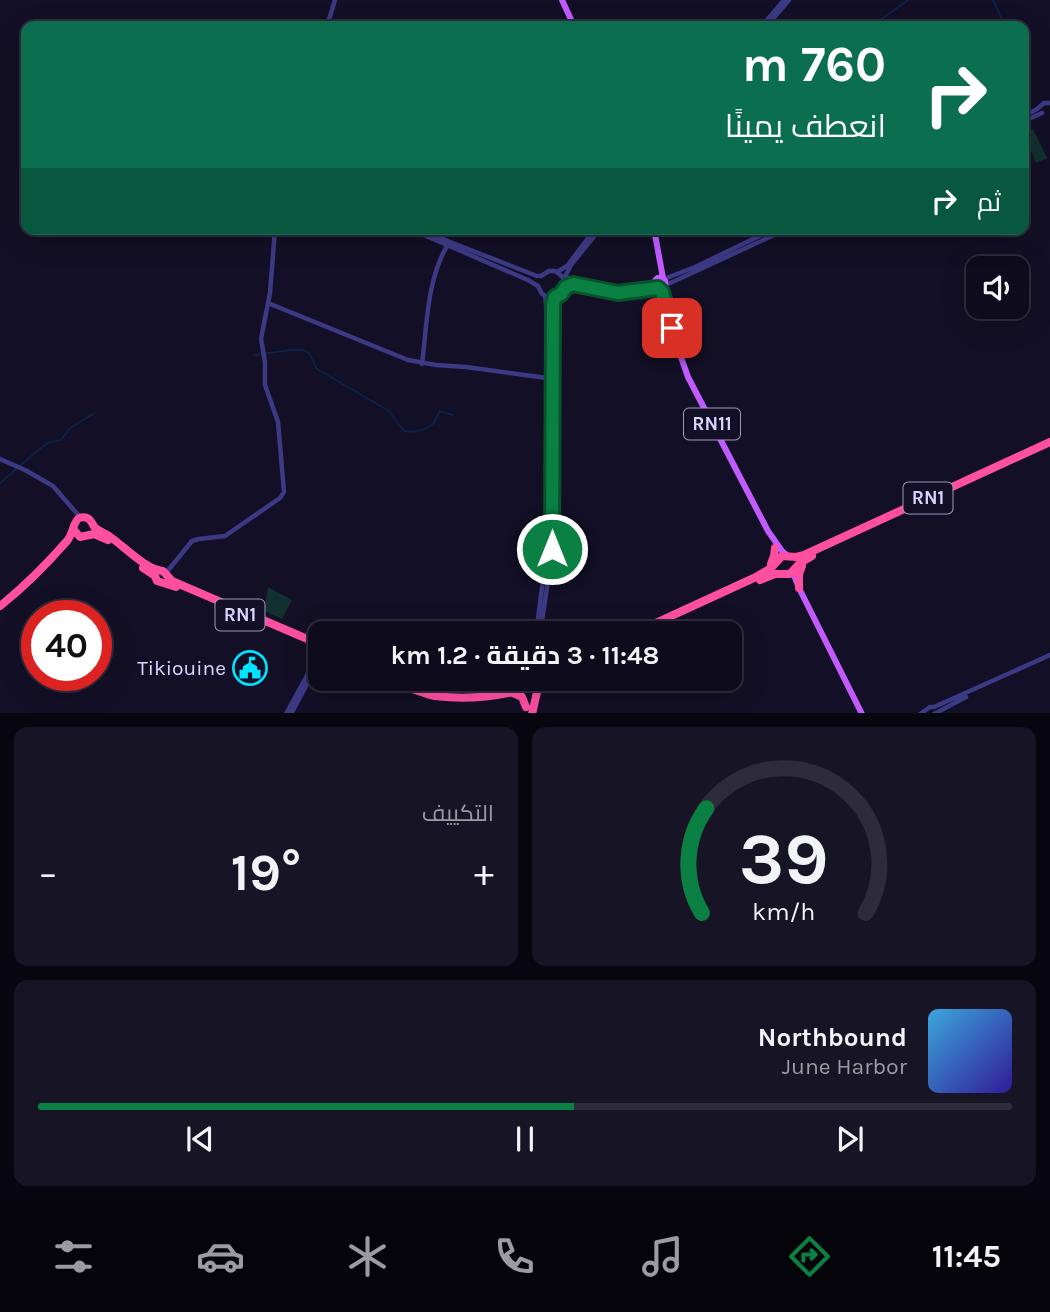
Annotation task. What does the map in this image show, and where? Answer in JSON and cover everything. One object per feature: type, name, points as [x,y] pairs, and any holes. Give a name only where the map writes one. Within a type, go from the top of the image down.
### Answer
[{"type":"highway","name":"RN1","points":[[660,621],[756,577],[771,568],[782,556],[804,555],[1050,442]]},
{"type":"highway","name":"RN1","points":[[670,621],[772,575],[790,574],[812,556],[1050,448]]},
{"type":"highway","name":"RN1","points":[[77,527],[87,518],[91,530],[187,591],[308,645]]},
{"type":"highway","points":[[77,527],[91,530]]},
{"type":"highway","points":[[0,606],[46,563],[77,527]]},
{"type":"highway","points":[[0,612],[38,578],[71,542],[77,527]]},
{"type":"highway","points":[[756,577],[771,564],[775,548]]},
{"type":"highway","points":[[789,556],[794,560],[795,568]]},
{"type":"highway","points":[[799,587],[800,569],[812,556]]},
{"type":"highway","points":[[777,562],[776,568],[782,574]]},
{"type":"highway","points":[[435,691],[454,694],[505,691],[519,695],[529,712]]},
{"type":"highway","points":[[529,712],[531,691]]},
{"type":"highway","points":[[529,712],[536,691]]},
{"type":"main road","points":[[562,0],[572,21]]},
{"type":"main road","name":"RN11","points":[[655,235],[662,269],[662,292],[688,377],[771,536],[789,556]]},
{"type":"main road","name":"RN11","points":[[771,536],[777,562]]},
{"type":"main road","points":[[795,568],[795,578],[859,713]]},
{"type":"main road","points":[[782,574],[790,580],[800,596],[859,713]]},
{"type":"street","points":[[329,21],[335,0]]},
{"type":"street","points":[[767,21],[786,0]]},
{"type":"street","points":[[771,21],[786,0]]},
{"type":"street","points":[[1029,115],[1044,103],[1049,104]]},
{"type":"street","points":[[1040,107],[1045,113]]},
{"type":"street","points":[[163,574],[192,541],[225,536],[284,494],[279,424],[266,387],[261,340],[268,303],[274,235]]},
{"type":"street","points":[[425,235],[541,276]]},
{"type":"street","points":[[432,235],[538,286]]},
{"type":"street","points":[[557,272],[567,266],[593,235]]},
{"type":"street","points":[[594,235],[571,265],[564,278],[561,294],[550,298],[540,292],[538,286],[541,276],[549,271],[557,272],[564,278],[620,288],[661,283],[762,235]]},
{"type":"street","points":[[564,288],[577,284],[618,293],[661,283],[773,235]]},
{"type":"street","points":[[422,364],[432,287],[436,270],[448,244]]},
{"type":"street","points":[[539,621],[547,549],[545,296]]},
{"type":"street","points":[[540,621],[552,555],[555,297]]},
{"type":"street","points":[[268,303],[422,364],[547,378]]},
{"type":"street","points":[[0,459],[25,470],[56,489],[70,507],[77,527]]},
{"type":"street","points":[[70,507],[77,527]]},
{"type":"street","points":[[920,713],[932,711],[1050,657]]},
{"type":"street","points":[[288,713],[308,672]]},
{"type":"street","points":[[288,713],[308,674]]},
{"type":"green space","points":[[1033,129],[1047,158],[1036,163],[1029,146],[1029,131]]},
{"type":"green space","points":[[268,587],[292,600],[282,619],[264,611]]},
{"type":"waterway","points":[[879,21],[908,0]]},
{"type":"waterway","points":[[993,0],[1003,21]]},
{"type":"waterway","points":[[254,355],[291,350],[309,353],[317,369],[389,411],[405,431],[425,429],[433,424],[440,411],[452,415]]},
{"type":"waterway","points":[[0,483],[42,447],[61,440],[70,428],[93,414]]},
{"type":"place","name":"Tikiouine","points":[[250,668]]},
{"type":"route","points":[[552,549],[555,297],[573,284],[618,293],[658,288],[667,305],[672,328]]}]
